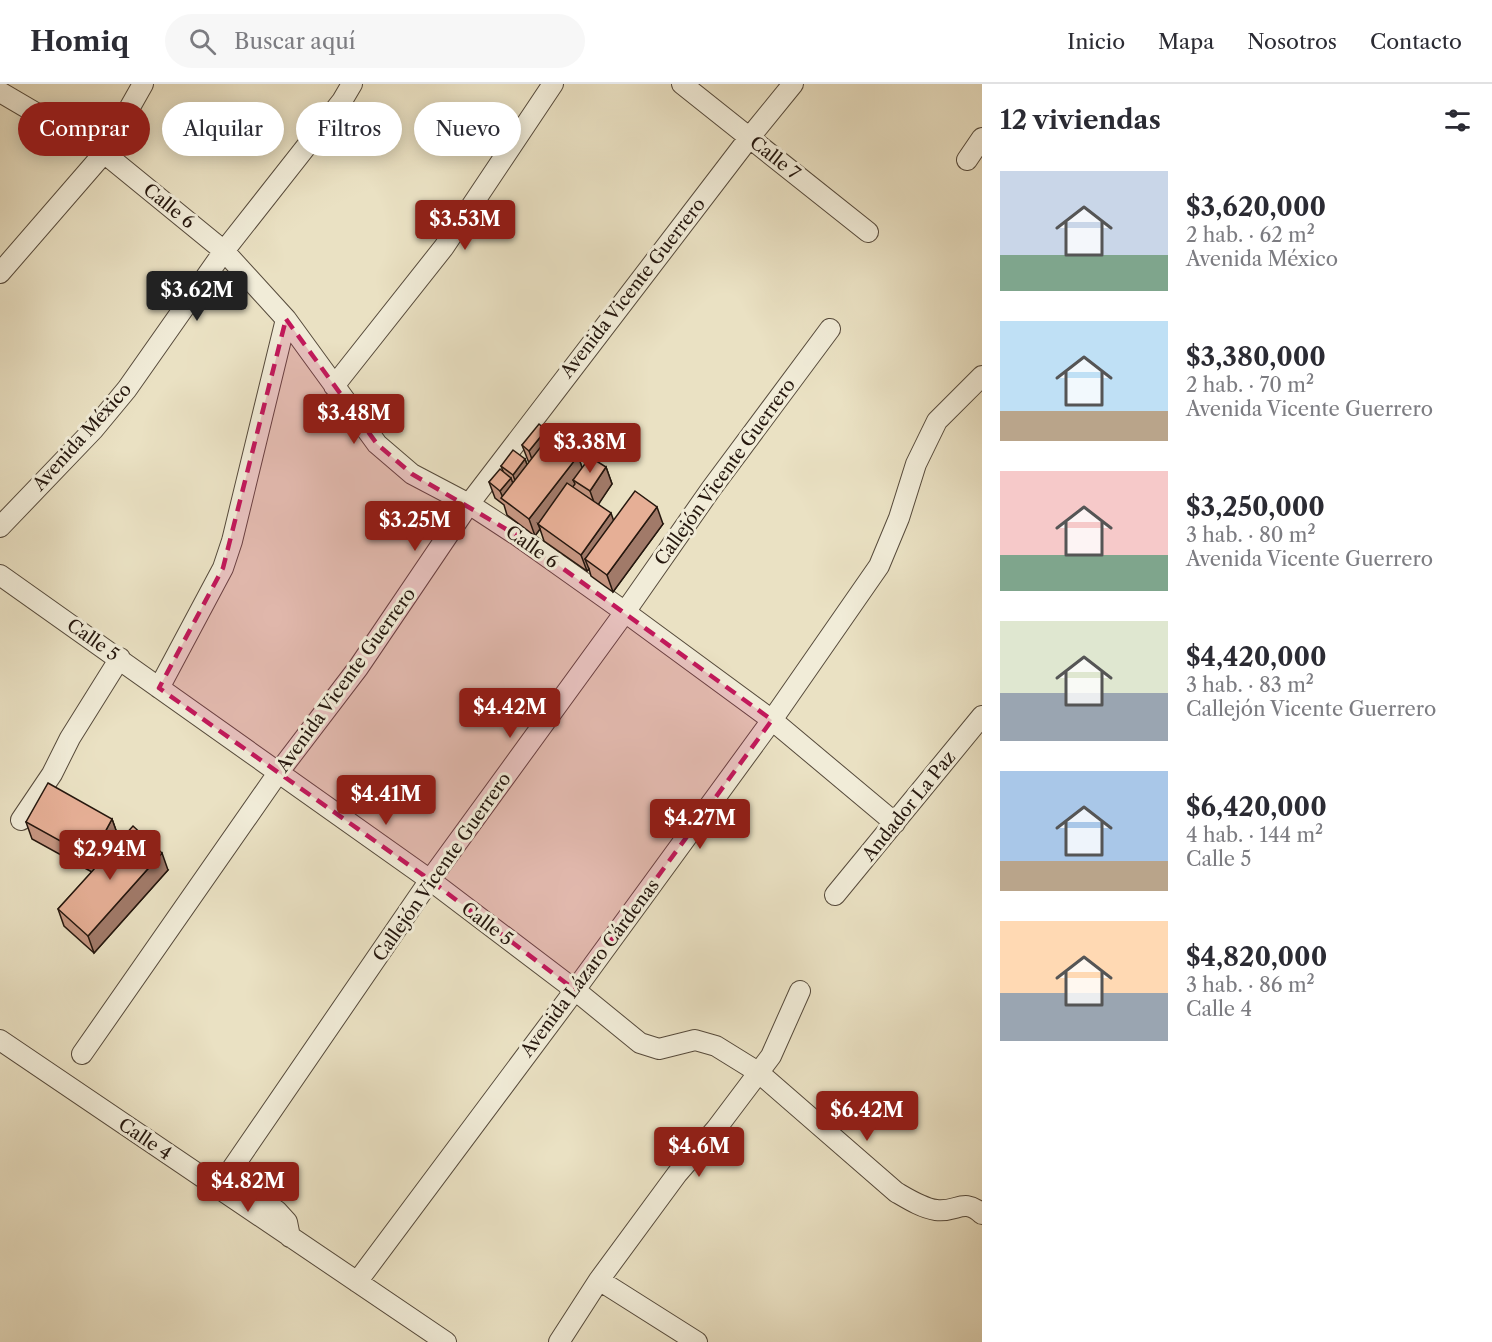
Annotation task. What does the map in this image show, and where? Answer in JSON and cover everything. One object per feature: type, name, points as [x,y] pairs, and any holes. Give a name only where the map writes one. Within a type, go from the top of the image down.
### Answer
[{"type":"street","points":[[133,102],[143,84]]},
{"type":"street","name":"Avenida México","points":[[0,527],[93,430],[127,389],[224,251],[342,101],[352,84]]},
{"type":"street","points":[[334,386],[444,247],[554,84]]},
{"type":"street","name":"Calle 7","points":[[682,84],[868,232]]},
{"type":"street","name":"Avenida Vicente Guerrero","points":[[82,1054],[279,773],[358,668],[469,504],[749,138],[793,84]]},
{"type":"street","name":"Calle 6","points":[[0,92],[18,103]]},
{"type":"street","points":[[967,160],[982,138]]},
{"type":"street","points":[[0,273],[101,156]]},
{"type":"street","name":"Calle 6","points":[[108,156],[224,251],[286,319],[377,444],[412,474],[469,504],[625,612],[772,720],[896,823]]},
{"type":"street","points":[[159,688],[223,568],[232,541],[286,319]]},
{"type":"street","name":"Callejón Vicente Guerrero","points":[[290,1238],[287,1222],[277,1211],[227,1176],[430,880],[625,612],[711,489],[830,329]]},
{"type":"street","name":"Avenida Lázaro Cárdenas","points":[[357,1282],[575,990],[772,720],[879,566],[899,518],[916,464],[937,421],[982,376]]},
{"type":"street","name":"Calle 5","points":[[0,575],[430,880],[575,990],[640,1043],[659,1049],[695,1040],[716,1046],[758,1072],[902,1196],[921,1206],[936,1210],[950,1210],[962,1204],[979,1206]]},
{"type":"street","points":[[21,820],[52,774],[70,738],[120,658]]},
{"type":"street","name":"Andador La Paz","points":[[835,895],[982,716]]},
{"type":"street","points":[[559,1342],[599,1280],[677,1174],[716,1129],[771,1056],[800,992]]},
{"type":"street","name":"Calle 4","points":[[0,1040],[446,1342]]},
{"type":"street","points":[[599,1280],[697,1342]]},
{"type":"highlighted area","points":[[286,319],[377,444],[412,474],[518,536],[772,720],[575,990],[430,880],[159,688],[223,568]]},
{"type":"building","points":[[539,424],[546,430],[529,451],[522,445]]},
{"type":"building","points":[[550,435],[578,456],[529,519],[501,498]]},
{"type":"building","points":[[513,450],[525,459],[513,475],[501,466]]},
{"type":"building","points":[[590,457],[606,467],[590,491],[573,480]]},
{"type":"building","points":[[500,469],[511,478],[500,491],[489,482]]},
{"type":"building","points":[[567,483],[611,513],[581,555],[538,524]]},
{"type":"building","points":[[635,491],[657,507],[607,575],[585,559]]},
{"type":"building","points":[[48,783],[112,819],[91,858],[26,822]]},
{"type":"building","points":[[133,826],[162,853],[88,936],[58,909]]}]
